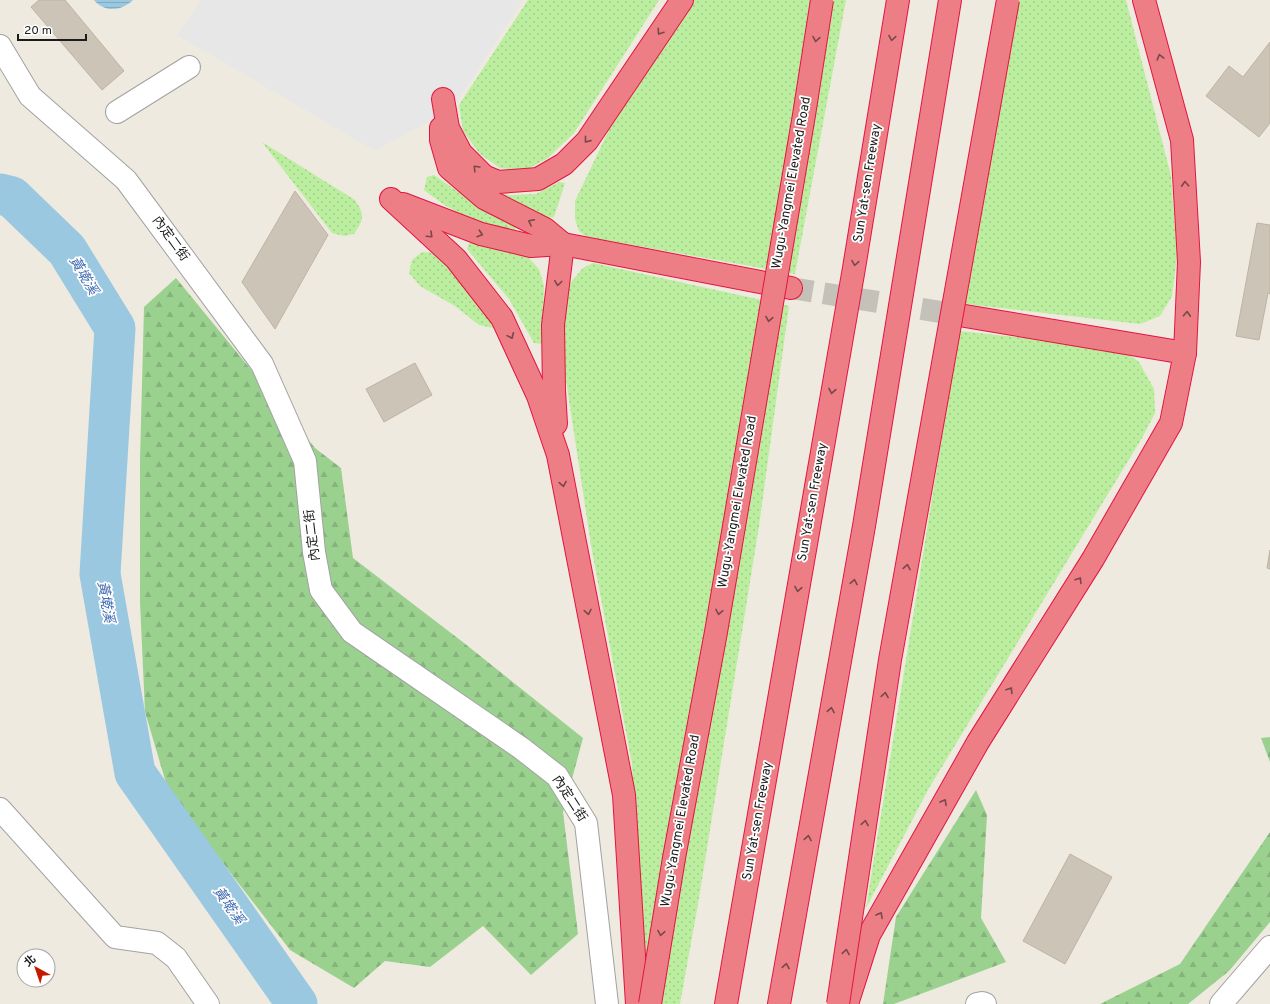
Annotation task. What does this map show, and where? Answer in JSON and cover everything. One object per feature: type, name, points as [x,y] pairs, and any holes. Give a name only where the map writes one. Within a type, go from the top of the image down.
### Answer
[{"type":"highway","points":[[563,244],[545,229],[484,198],[449,168],[441,140],[443,99],[448,128],[462,153],[484,176],[498,182],[538,179],[564,164],[587,141],[682,0]]},
{"type":"highway","name":"Wugu-Yangmei Elevated Road","points":[[650,1004],[674,858],[716,632],[822,0]]},
{"type":"highway","name":"Sun Yat-sen Freeway","points":[[726,1004],[855,260],[898,0]]},
{"type":"highway","points":[[779,1004],[864,526],[950,0]]},
{"type":"highway","points":[[838,1004],[890,660],[1008,0]]},
{"type":"highway","points":[[847,1004],[872,928],[978,742],[1093,559],[1171,423],[1185,353],[1189,262],[1182,140],[1144,0]]},
{"type":"highway","points":[[558,455],[538,396],[502,318],[456,259],[391,200],[481,234],[531,246],[563,244],[791,288]]},
{"type":"highway","points":[[563,244],[553,325],[554,391],[558,455],[624,794],[637,1004]]},
{"type":"highway","points":[[965,316],[1185,353]]},
{"type":"street","name":"內定二街","points":[[0,46],[30,96],[126,180],[262,364],[305,461],[314,552],[321,590],[352,632],[521,748],[557,776],[586,823],[607,1004]]},
{"type":"street","points":[[117,112],[189,67]]},
{"type":"street","points":[[0,809],[115,937],[157,943],[176,958],[208,1004]]},
{"type":"street","points":[[1221,1004],[1270,947]]},
{"type":"street","points":[[977,1004],[985,1004]]},
{"type":"green space","points":[[528,0],[659,0],[574,133],[548,158],[524,171],[500,168],[480,154],[463,131],[459,105]]},
{"type":"green space","points":[[692,0],[846,0],[795,274],[587,237],[579,231],[575,219],[575,201],[609,130]]},
{"type":"green space","points":[[1016,0],[1126,0],[1171,176],[1177,257],[1172,296],[1160,316],[1140,324],[965,304]]},
{"type":"green space","points":[[262,142],[355,200],[362,213],[362,217],[354,234],[344,236],[332,233]]},
{"type":"green space","points":[[434,175],[480,207],[517,227],[512,234],[472,221],[443,204],[424,190],[427,177]]},
{"type":"green space","points":[[559,182],[565,183],[554,217],[548,218],[500,200],[501,194],[536,194]]},
{"type":"green space","points":[[479,242],[529,258],[539,269],[544,286],[542,344],[534,343],[509,299],[467,249],[469,243]]},
{"type":"green space","points":[[422,252],[434,253],[455,273],[493,321],[493,328],[479,325],[455,306],[420,286],[409,273],[412,260]]},
{"type":"green space","points":[[593,263],[789,306],[759,526],[698,904],[680,1004],[646,1004],[632,764],[591,545],[563,360],[561,312],[566,288],[583,268]]},
{"type":"green space","points":[[176,278],[315,448],[341,468],[353,558],[464,643],[583,738],[563,812],[578,934],[531,975],[483,926],[430,967],[385,961],[354,988],[290,950],[169,793],[145,712],[140,602],[140,460],[144,307]]},
{"type":"green space","points":[[959,331],[1099,346],[1122,350],[1139,362],[1154,389],[1155,413],[1142,438],[929,788],[866,908]]},
{"type":"green space","points":[[1270,737],[1270,762],[1261,738]]},
{"type":"green space","points":[[976,790],[987,815],[981,918],[1006,962],[894,1004],[883,1004],[896,917]]},
{"type":"green space","points":[[1270,832],[1270,922],[1229,971],[1188,1004],[1100,1004],[1180,964]]},
{"type":"shaded area","points":[[201,0],[523,0],[453,108],[375,151],[177,35]]},
{"type":"water","points":[[94,0],[133,0],[124,6],[108,9],[98,4]]},
{"type":"building","points":[[39,0],[65,0],[124,71],[102,90],[31,7]]},
{"type":"building","points":[[1270,42],[1270,123],[1259,137],[1206,96],[1229,66],[1243,77]]},
{"type":"building","points":[[295,191],[328,235],[275,329],[242,282]]},
{"type":"building","points":[[1257,223],[1270,225],[1270,294],[1268,293],[1259,340],[1236,336]]},
{"type":"building","points":[[415,363],[432,395],[384,422],[366,389]]},
{"type":"building","points":[[1270,550],[1270,569],[1267,568]]},
{"type":"building","points":[[1070,854],[1112,877],[1065,964],[1023,941]]},
{"type":"waterway","name":"黃墘溪","points":[[0,194],[12,197],[67,250],[115,328],[100,574],[135,773],[297,1004]]},
{"type":"tunnel","points":[[791,288],[965,316]]}]
